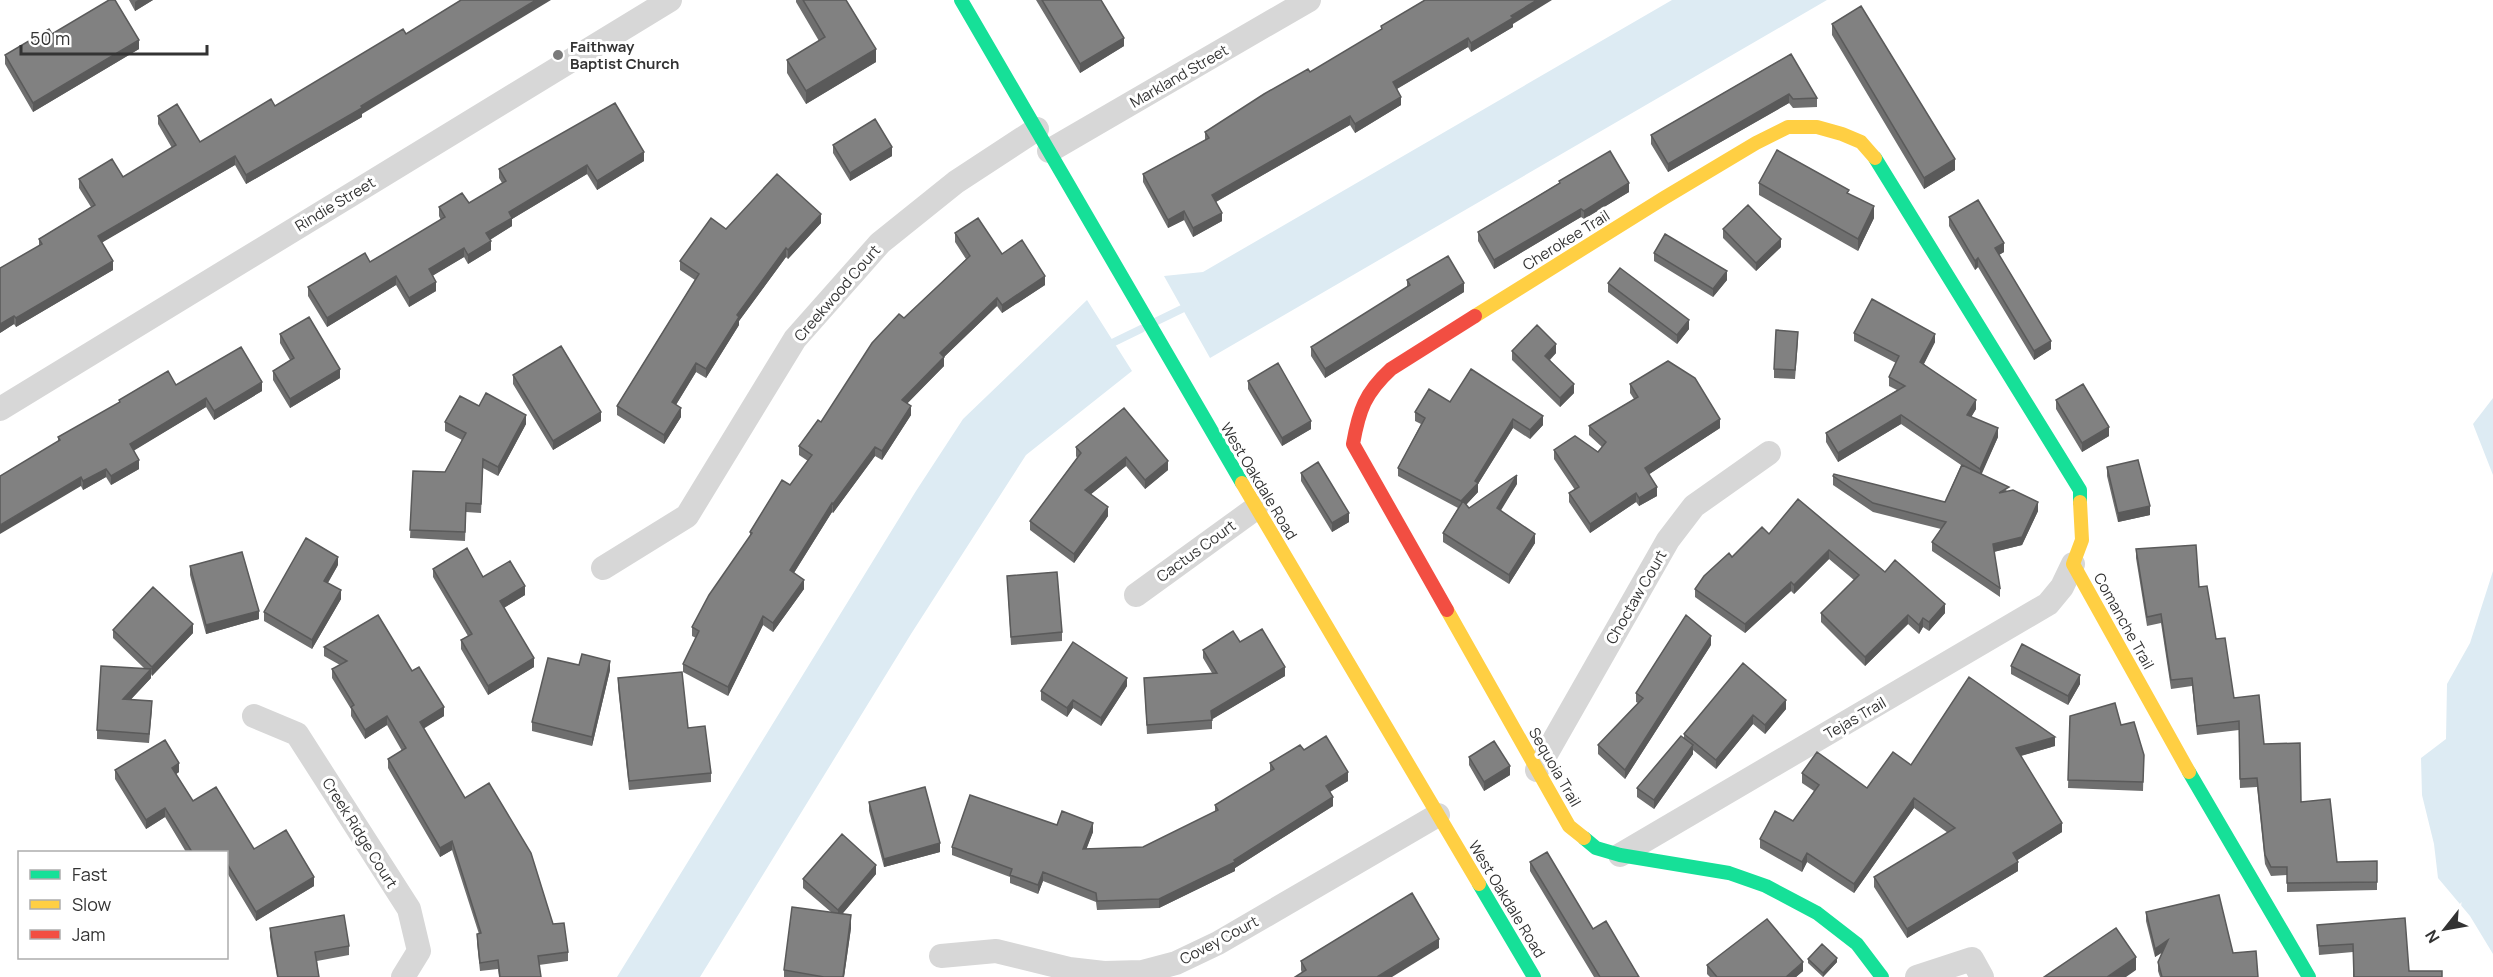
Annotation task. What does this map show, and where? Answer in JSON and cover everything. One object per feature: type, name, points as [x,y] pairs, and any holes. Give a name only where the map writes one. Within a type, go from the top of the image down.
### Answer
[{"type":"street","name":"Rindie Street","points":[[0,409],[670,0]]},
{"type":"street","name":"West Oakdale Road","points":[[961,0],[1256,508],[1534,977]]},
{"type":"street","name":"Markland Street","points":[[1049,151],[1309,0]]},
{"type":"street","name":"Cherokee Trail","points":[[1353,444],[1359,412],[1371,386],[1391,369],[1756,143],[1788,128],[1817,127],[1842,134]]},
{"type":"street","name":"Creekwood Court","points":[[603,568],[687,516],[795,339],[880,243],[956,182],[1037,129]]},
{"type":"street","name":"Comanche Trail","points":[[1842,134],[1861,142],[1877,160],[2080,490],[2082,540],[2073,564],[2167,734],[2309,977]]},
{"type":"street","name":"Sequoia Trail","points":[[1353,444],[1569,826],[1596,848],[1620,855],[1729,873],[1766,886],[1817,913],[1857,944],[1882,977]]},
{"type":"street","name":"Choctaw Court","points":[[1537,770],[1668,540],[1694,506],[1769,453]]},
{"type":"street","name":"Cactus Court","points":[[1136,595],[1256,508]]},
{"type":"street","name":"Tejas Trail","points":[[1620,855],[2048,603],[2062,587],[2073,564]]},
{"type":"street","name":"Creek Ridge Court","points":[[254,716],[297,734],[409,909],[419,951],[403,977]]},
{"type":"street","name":"Covey Court","points":[[940,956],[996,951],[1070,969],[1104,973],[1142,972],[1176,963],[1218,943],[1438,815]]},
{"type":"street","points":[[1917,977],[1972,959],[1982,977]]},
{"type":"shaded area","points":[[1672,0],[1827,0],[1210,358],[1164,276],[1203,272]]},
{"type":"shaded area","points":[[1087,300],[1132,371],[1026,455],[911,634],[700,977],[617,977],[916,491],[963,419]]},
{"type":"shaded area","points":[[2493,398],[2493,475],[2473,424]]},
{"type":"shaded area","points":[[2493,571],[2493,954],[2470,916],[2438,878],[2434,844],[2422,795],[2421,758],[2446,739],[2447,684],[2470,643]]},
{"type":"building","points":[[109,0],[115,0],[139,40],[33,103],[5,55],[49,29],[52,34]]},
{"type":"building","points":[[461,0],[536,0],[361,106],[362,108],[246,175],[235,156],[98,236],[113,261],[16,318],[14,316],[0,324],[0,268],[42,244],[39,239],[95,205],[79,179],[112,159],[123,177],[176,145],[158,116],[177,104],[200,142],[271,99],[275,106],[403,29],[406,34]]},
{"type":"building","points":[[803,0],[846,0],[876,49],[806,91],[787,60],[825,37]]},
{"type":"building","points":[[1042,0],[1101,0],[1124,38],[1080,64]]},
{"type":"building","points":[[1425,0],[1537,0],[1511,16],[1513,18],[1471,43],[1468,38],[1393,82],[1401,97],[1355,124],[1350,116],[1212,195],[1222,213],[1193,228],[1184,211],[1168,220],[1143,174],[1209,138],[1205,132],[1264,94],[1308,69],[1310,72]]},
{"type":"building","points":[[1861,6],[1955,159],[1924,178],[1832,24]]},
{"type":"building","points":[[1791,54],[1817,98],[1793,99],[1789,94],[1668,164],[1651,135]]},
{"type":"building","points":[[615,103],[644,152],[597,181],[587,165],[509,212],[512,218],[486,233],[491,241],[468,255],[464,248],[429,269],[436,282],[409,298],[396,276],[327,318],[308,287],[365,253],[370,262],[445,217],[439,207],[462,193],[469,203],[506,181],[499,169]]},
{"type":"building","points":[[875,119],[892,147],[850,173],[833,145]]},
{"type":"building","points":[[1777,150],[1849,190],[1847,193],[1874,206],[1858,239],[1759,183]]},
{"type":"building","points":[[1610,151],[1629,183],[1584,211],[1581,209],[1494,260],[1478,232]]},
{"type":"building","points":[[777,174],[821,214],[788,250],[786,248],[737,315],[739,317],[706,369],[696,363],[672,402],[681,408],[664,435],[617,406],[699,274],[680,261],[711,218],[726,229]]},
{"type":"building","points":[[1978,200],[2004,243],[1995,248],[2051,341],[2034,351],[1978,258],[1975,261],[1949,217]]},
{"type":"building","points":[[1748,205],[1781,239],[1756,263],[1723,229]]},
{"type":"building","points":[[978,218],[1002,254],[1022,240],[1045,276],[1002,305],[997,298],[940,353],[944,357],[902,400],[911,406],[882,451],[875,447],[832,503],[790,570],[804,580],[773,623],[763,616],[728,687],[683,664],[699,631],[692,627],[709,595],[752,533],[750,532],[782,480],[790,485],[812,455],[799,446],[818,420],[821,422],[872,343],[899,314],[904,318],[970,256],[955,233]]},
{"type":"building","points":[[1665,234],[1727,271],[1713,289],[1654,253]]},
{"type":"building","points":[[1448,256],[1464,283],[1325,369],[1311,347],[1410,285],[1407,280]]},
{"type":"building","points":[[1620,268],[1689,320],[1677,335],[1608,283]]},
{"type":"building","points":[[1872,299],[1935,334],[1920,362],[1976,400],[1967,415],[1998,428],[1980,469],[1901,415],[1838,453],[1826,433],[1905,386],[1889,377],[1899,356],[1854,333]]},
{"type":"building","points":[[309,317],[340,369],[290,399],[273,371],[294,358],[280,334]]},
{"type":"building","points":[[1537,325],[1556,344],[1545,356],[1574,384],[1560,398],[1512,351]]},
{"type":"building","points":[[1776,330],[1798,332],[1795,370],[1774,369]]},
{"type":"building","points":[[561,346],[601,412],[553,441],[513,375]]},
{"type":"building","points":[[241,347],[262,382],[214,411],[206,398],[130,444],[139,460],[111,476],[106,469],[83,481],[81,477],[0,525],[0,476],[60,440],[58,437],[120,402],[119,400],[168,371],[176,385]]},
{"type":"building","points":[[1668,361],[1695,378],[1720,419],[1645,468],[1657,487],[1639,498],[1636,493],[1590,524],[1569,493],[1579,487],[1554,450],[1575,436],[1598,452],[1606,442],[1589,426],[1638,397],[1630,384]]},
{"type":"building","points":[[1278,363],[1311,421],[1282,438],[1248,381]]},
{"type":"building","points":[[1471,369],[1543,416],[1530,430],[1513,419],[1475,481],[1478,483],[1461,501],[1398,468],[1425,418],[1415,412],[1429,389],[1450,402]]},
{"type":"building","points":[[2083,384],[2109,427],[2082,443],[2056,400]]},
{"type":"building","points":[[486,393],[526,415],[498,467],[483,459],[481,504],[466,503],[465,532],[410,530],[413,471],[445,472],[466,433],[445,422],[460,396],[479,406]]},
{"type":"building","points":[[1124,408],[1168,461],[1145,480],[1126,457],[1085,490],[1108,507],[1074,554],[1030,521],[1081,453],[1076,447]]},
{"type":"building","points":[[2138,460],[2150,506],[2118,513],[2107,467]]},
{"type":"building","points":[[1318,462],[1349,513],[1332,523],[1301,473]]},
{"type":"building","points":[[1962,465],[2009,487],[1999,493],[2013,490],[2038,502],[2022,537],[1993,544],[2000,588],[1932,542],[1946,522],[1873,503],[1833,476],[1834,474],[1945,502]]},
{"type":"building","points":[[1517,475],[1497,508],[1535,534],[1509,575],[1443,533],[1463,501],[1469,508]]},
{"type":"building","points":[[1798,499],[1885,572],[1895,560],[1945,604],[1929,622],[1923,618],[1919,625],[1908,615],[1865,657],[1821,613],[1859,575],[1829,550],[1794,585],[1791,582],[1745,624],[1695,589],[1704,576],[1729,553],[1732,557],[1762,527],[1769,534]]},
{"type":"building","points":[[306,538],[338,557],[324,581],[341,590],[312,640],[264,612]]},
{"type":"building","points":[[2196,545],[2199,587],[2207,586],[2216,639],[2225,638],[2234,698],[2259,695],[2264,744],[2300,743],[2301,802],[2330,799],[2337,862],[2377,861],[2377,882],[2287,883],[2287,867],[2271,867],[2265,855],[2257,778],[2240,779],[2239,721],[2197,726],[2192,678],[2171,680],[2161,614],[2147,617],[2136,549]]},
{"type":"building","points":[[467,548],[483,577],[510,561],[525,586],[500,601],[534,658],[488,686],[461,640],[472,634],[433,569]]},
{"type":"building","points":[[242,552],[259,611],[206,625],[190,566]]},
{"type":"building","points":[[1057,572],[1062,632],[1011,637],[1007,576]]},
{"type":"building","points":[[153,587],[193,624],[152,667],[113,630]]},
{"type":"building","points":[[378,615],[412,671],[419,667],[444,707],[420,722],[465,798],[489,783],[531,853],[553,924],[564,923],[568,952],[538,956],[541,977],[500,977],[498,960],[480,963],[477,934],[481,933],[452,841],[440,848],[388,759],[406,748],[387,716],[365,730],[351,707],[354,705],[332,669],[347,661],[324,647]]},
{"type":"building","points":[[1686,615],[1711,636],[1625,770],[1598,745],[1643,698],[1636,693]]},
{"type":"building","points":[[1262,629],[1285,667],[1211,711],[1212,720],[1147,725],[1144,678],[1217,673],[1203,650],[1233,631],[1240,642]]},
{"type":"building","points":[[1073,642],[1127,678],[1101,718],[1073,700],[1067,708],[1041,691]]},
{"type":"building","points":[[2022,644],[2080,675],[2068,696],[2011,666]]},
{"type":"building","points":[[582,654],[610,661],[592,737],[532,722],[548,658],[579,665]]},
{"type":"building","points":[[1743,663],[1786,700],[1765,725],[1753,715],[1716,760],[1684,734]]},
{"type":"building","points":[[101,666],[151,669],[123,699],[152,701],[149,734],[97,730]]},
{"type":"building","points":[[682,672],[688,728],[705,726],[711,773],[629,781],[618,678]]},
{"type":"building","points":[[1969,677],[2055,737],[2016,748],[2062,823],[2013,853],[2018,862],[1907,929],[1874,877],[1955,828],[1914,798],[1854,884],[1807,853],[1802,862],[1760,839],[1775,811],[1793,821],[1819,785],[1802,773],[1817,752],[1867,788],[1893,752],[1911,765]]},
{"type":"building","points":[[2115,703],[2121,725],[2134,722],[2144,755],[2143,782],[2068,780],[2070,716]]},
{"type":"building","points":[[1326,736],[1348,772],[1326,786],[1333,797],[1234,860],[1235,862],[1159,899],[1097,901],[1096,893],[1043,872],[1038,885],[1010,875],[1012,869],[952,847],[970,795],[1057,825],[1062,811],[1093,823],[1083,849],[1143,847],[1218,810],[1215,805],[1274,769],[1270,763],[1300,745],[1304,750]]},
{"type":"building","points":[[1681,736],[1693,745],[1654,800],[1637,788]]},
{"type":"building","points":[[165,740],[179,763],[172,768],[193,801],[216,787],[254,849],[286,830],[314,877],[256,912],[228,865],[228,851],[191,851],[165,808],[146,820],[115,770]]},
{"type":"building","points":[[1494,741],[1510,766],[1484,782],[1469,757]]},
{"type":"building","points":[[925,787],[940,843],[884,859],[869,802]]},
{"type":"building","points":[[842,834],[876,865],[838,910],[803,879]]},
{"type":"building","points":[[1547,852],[1593,929],[1606,921],[1639,977],[1600,977],[1530,862]]},
{"type":"building","points":[[1412,893],[1439,939],[1377,977],[1295,977],[1306,970],[1301,961]]},
{"type":"building","points":[[2219,895],[2233,953],[2256,951],[2258,977],[2162,977],[2158,962],[2168,940],[2155,949],[2146,912]]},
{"type":"building","points":[[792,907],[851,915],[843,977],[824,977],[784,970]]},
{"type":"building","points":[[344,915],[349,946],[315,952],[319,977],[278,977],[270,928]]},
{"type":"building","points":[[2405,918],[2409,971],[2442,971],[2442,977],[2354,977],[2353,944],[2319,946],[2317,925]]},
{"type":"building","points":[[1767,919],[1803,962],[1786,977],[1717,977],[1707,965]]},
{"type":"building","points":[[2116,928],[2136,957],[2107,977],[2044,977]]},
{"type":"building","points":[[1822,944],[1837,958],[1823,973],[1808,959]]},
{"type":"waterway","points":[[1155,322],[1190,305]]},
{"type":"waterway","points":[[1106,346],[1141,329]]},
{"type":"traffic: fast","points":[[961,0],[1242,483]]},
{"type":"traffic: fast","points":[[1875,158],[2080,490],[2080,502]]},
{"type":"traffic: fast","points":[[2189,772],[2309,977]]},
{"type":"traffic: fast","points":[[1584,838],[1596,848],[1620,855],[1729,873],[1766,886],[1817,913],[1857,944],[1882,977]]},
{"type":"traffic: fast","points":[[1479,884],[1534,977]]},
{"type":"traffic: slow","points":[[1475,316],[1664,198],[1756,143],[1788,127],[1817,127],[1842,134],[1861,142],[1875,158]]},
{"type":"traffic: slow","points":[[1242,483],[1479,884]]},
{"type":"traffic: slow","points":[[2080,502],[2082,540],[2073,564],[2189,772]]},
{"type":"traffic: slow","points":[[1447,610],[1569,826],[1584,838]]},
{"type":"traffic: jam","points":[[1447,610],[1353,444],[1364,403],[1382,378],[1391,369],[1475,316]]},
{"type":"place","name":"Faithway Baptist Church","points":[[558,55]]}]
